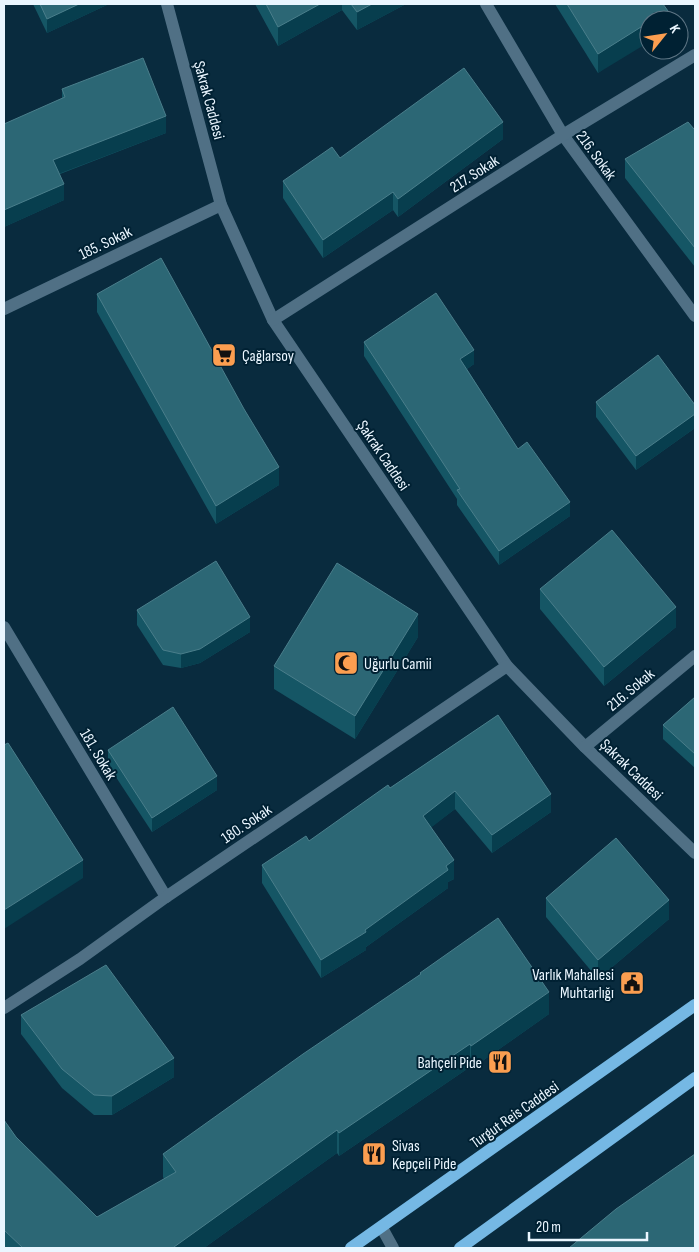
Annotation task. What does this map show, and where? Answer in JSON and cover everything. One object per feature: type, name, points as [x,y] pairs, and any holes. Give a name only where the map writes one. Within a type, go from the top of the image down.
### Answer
[{"type":"main road","name":"Turgut Reis Caddesi","points":[[351,1248],[382,1228],[695,1005]]},
{"type":"main road","points":[[460,1248],[695,1078]]},
{"type":"street","name":"Şakrak Caddesi","points":[[168,4],[221,205],[273,320],[507,666],[585,747],[695,853]]},
{"type":"street","name":"216. Sokak","points":[[486,4],[563,135],[695,316]]},
{"type":"street","name":"217. Sokak","points":[[273,320],[563,135],[695,55]]},
{"type":"street","name":"185. Sokak","points":[[4,310],[221,205]]},
{"type":"street","name":"181. Sokak","points":[[4,627],[166,897]]},
{"type":"street","name":"216. Sokak","points":[[585,747],[695,656]]},
{"type":"street","name":"180. Sokak","points":[[4,1008],[80,959],[166,897],[507,666]]},
{"type":"street","points":[[382,1228],[393,1248]]},
{"type":"building","points":[[40,4],[79,4],[47,19]]},
{"type":"building","points":[[266,4],[320,4],[278,27]]},
{"type":"building","points":[[351,4],[372,4],[357,12]]},
{"type":"building","points":[[567,4],[663,4],[667,10],[639,10],[639,28],[598,54]]},
{"type":"building","points":[[143,58],[166,116],[53,160],[64,184],[4,210],[4,124],[65,97],[62,89]]},
{"type":"building","points":[[464,68],[503,122],[398,199],[393,192],[323,240],[283,181],[332,147],[340,158]]},
{"type":"building","points":[[688,122],[695,128],[695,248],[625,159]]},
{"type":"building","points":[[161,258],[244,409],[279,467],[216,506],[97,294]]},
{"type":"building","points":[[436,293],[474,350],[460,359],[518,449],[527,442],[570,502],[499,551],[457,490],[460,489],[364,342]]},
{"type":"building","points":[[658,355],[695,405],[695,414],[636,456],[596,402]]},
{"type":"building","points":[[612,530],[676,607],[604,667],[540,589]]},
{"type":"building","points":[[216,561],[250,617],[200,649],[181,654],[163,650],[137,610]]},
{"type":"building","name":"Uğurlu Camii","points":[[337,563],[418,614],[355,716],[274,666]]},
{"type":"building","points":[[695,697],[695,754],[663,725]]},
{"type":"building","points":[[173,707],[217,776],[152,818],[108,750]]},
{"type":"building","points":[[498,715],[551,794],[492,835],[455,791],[423,816],[454,860],[446,866],[448,870],[365,930],[366,932],[321,960],[262,865],[306,836],[309,841],[388,785],[390,788]]},
{"type":"building","points":[[8,743],[83,860],[4,910],[4,745]]},
{"type":"building","points":[[616,838],[669,900],[598,960],[546,898]]},
{"type":"building","points":[[498,918],[549,992],[339,1133],[337,1130],[175,1248],[23,1248],[4,1230],[4,1120],[16,1137],[97,1217],[176,1172],[163,1154]]},
{"type":"building","points":[[106,965],[174,1058],[112,1096],[94,1095],[62,1069],[21,1015]]},
{"type":"building","points":[[695,1154],[695,1248],[569,1248],[616,1209]]},
{"type":"place","name":"Çağlarsoy","points":[[224,355]]},
{"type":"place","name":"Uğurlu Camii","points":[[346,663]]},
{"type":"place","name":"Varlık Mahallesi Muhtarlığı","points":[[632,983]]},
{"type":"place","name":"Bahçeli Pide","points":[[500,1062]]},
{"type":"place","name":"Sivas Kepçeli Pide","points":[[374,1154]]}]
